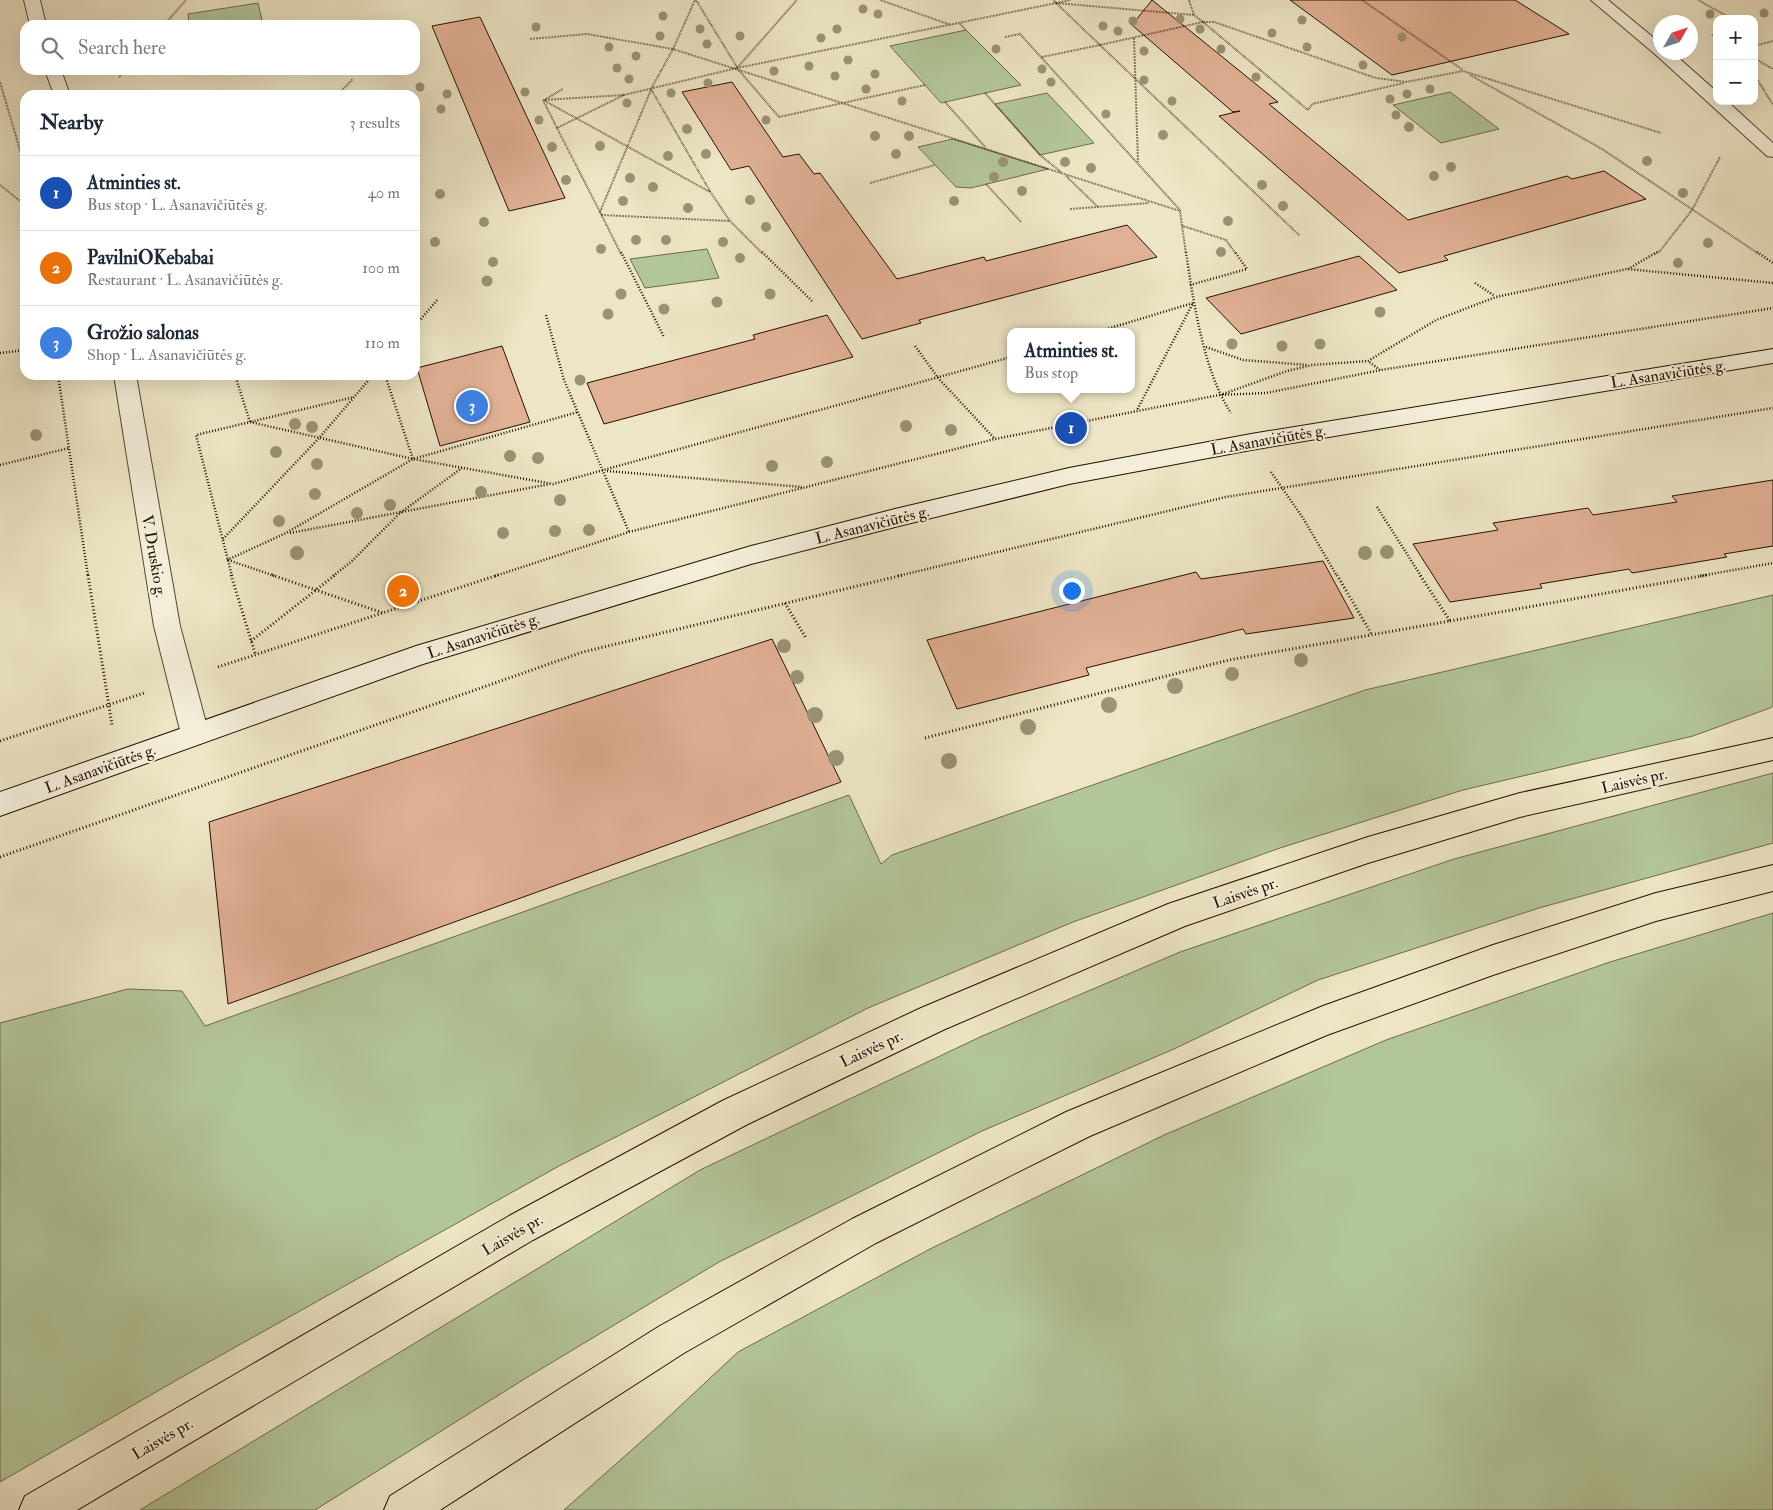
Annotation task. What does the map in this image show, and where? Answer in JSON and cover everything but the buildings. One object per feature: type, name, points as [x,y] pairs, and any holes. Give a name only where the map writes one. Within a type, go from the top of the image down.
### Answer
[{"type":"main road","points":[[32,0],[37,20]]},
{"type":"main road","points":[[1599,0],[1653,45]]},
{"type":"main road","points":[[1670,60],[1773,152]]},
{"type":"main road","points":[[55,75],[60,90]]},
{"type":"main road","name":"L. Asanavičiūtės g.","points":[[0,804],[416,656],[751,555],[1069,476],[1251,442],[1773,356]]},
{"type":"main road","name":"V. Druskio g.","points":[[126,380],[167,626],[195,734]]},
{"type":"main road","name":"Laisvės pr.","points":[[38,1510],[522,1228],[734,1113],[932,1019],[1180,914],[1368,850],[1520,806],[1773,749]]},
{"type":"main road","points":[[404,1510],[671,1340],[864,1231],[1078,1124],[1324,1021],[1493,960],[1656,907],[1773,878]]},
{"type":"path","points":[[168,20],[186,0]]},
{"type":"path","points":[[600,214],[626,146],[651,89],[673,49],[695,0]]},
{"type":"path","points":[[695,0],[737,68],[779,118],[925,85]]},
{"type":"path","points":[[737,68],[797,0]]},
{"type":"path","points":[[880,0],[952,25]]},
{"type":"path","points":[[1053,0],[1299,234]]},
{"type":"path","points":[[543,100],[624,95],[737,68],[1071,0]]},
{"type":"path","points":[[1189,0],[1194,15]]},
{"type":"path","points":[[1362,0],[1463,71],[1602,149],[1773,263]]},
{"type":"path","points":[[1698,0],[1725,15]]},
{"type":"path","points":[[1056,3],[1194,15],[1308,110],[1312,104],[1463,71],[1661,133]]},
{"type":"path","points":[[1042,57],[1203,22],[1214,22],[1376,78],[1406,82]]},
{"type":"path","points":[[959,23],[966,30]]},
{"type":"path","points":[[530,39],[587,34],[673,49],[1180,211]]},
{"type":"path","points":[[1005,37],[1020,34],[1180,211],[1193,304],[1219,395],[1303,518],[1372,635]]},
{"type":"path","points":[[1134,38],[1138,163]]},
{"type":"path","points":[[1758,45],[1773,41]]},
{"type":"path","points":[[1757,60],[1773,69]]},
{"type":"path","points":[[342,90],[353,79]]},
{"type":"path","points":[[1758,81],[1773,105]]},
{"type":"path","points":[[0,82],[20,150]]},
{"type":"path","points":[[543,100],[563,89]]},
{"type":"path","points":[[651,89],[730,221],[813,302]]},
{"type":"path","points":[[985,93],[1040,155],[1064,174],[1098,207]]},
{"type":"path","points":[[557,128],[624,95]]},
{"type":"path","points":[[0,98],[5,97]]},
{"type":"path","points":[[543,100],[711,192]]},
{"type":"path","points":[[543,100],[664,337]]},
{"type":"path","points":[[945,102],[987,150]]},
{"type":"path","points":[[1205,347],[1243,360],[1312,365],[1368,361],[1436,320],[1496,297],[1627,269],[1660,251],[1692,210],[1720,157]]},
{"type":"path","points":[[870,183],[935,165]]},
{"type":"path","points":[[986,184],[1021,222]]},
{"type":"path","points":[[0,185],[20,201]]},
{"type":"path","points":[[1070,210],[1151,203]]},
{"type":"path","points":[[600,214],[730,221]]},
{"type":"path","points":[[1183,226],[1226,240],[1247,269],[1190,285]]},
{"type":"path","points":[[1627,269],[1773,283]]},
{"type":"path","points":[[1475,283],[1496,297]]},
{"type":"path","points":[[420,320],[438,299]]},
{"type":"path","points":[[1112,328],[1193,304]]},
{"type":"path","points":[[1136,410],[1193,304]]},
{"type":"path","points":[[546,315],[564,380],[629,532]]},
{"type":"path","points":[[914,346],[939,379],[994,439]]},
{"type":"path","points":[[0,354],[20,351]]},
{"type":"path","points":[[286,534],[553,484],[939,379],[1007,358]]},
{"type":"path","points":[[1368,361],[1381,370]]},
{"type":"path","points":[[1219,395],[1287,371],[1312,365]]},
{"type":"path","points":[[0,741],[107,705],[59,380]]},
{"type":"path","points":[[237,380],[250,422]]},
{"type":"path","points":[[222,540],[320,437],[369,380]]},
{"type":"path","points":[[386,380],[413,459]]},
{"type":"path","points":[[255,653],[227,560],[196,435],[354,397]]},
{"type":"path","points":[[0,857],[583,652],[1226,497],[1773,408]]},
{"type":"path","points":[[227,560],[286,534],[413,459],[578,412]]},
{"type":"path","points":[[250,422],[413,459],[553,484]]},
{"type":"path","points":[[0,465],[69,448]]},
{"type":"path","points":[[251,641],[351,562],[400,512],[462,468]]},
{"type":"path","points":[[603,471],[806,487]]},
{"type":"path","points":[[1377,507],[1450,621]]},
{"type":"path","points":[[227,560],[384,613]]},
{"type":"path","points":[[925,738],[1229,660],[1773,563]]},
{"type":"path","points":[[785,603],[806,638]]},
{"type":"green space","points":[[258,3],[262,20],[189,20],[188,14]]},
{"type":"green space","points":[[966,30],[1021,85],[941,103],[890,46]]},
{"type":"green space","points":[[1450,92],[1499,129],[1441,143],[1393,105]]},
{"type":"green space","points":[[1047,93],[1094,143],[1040,155],[995,104]]},
{"type":"green space","points":[[953,139],[1048,169],[971,188],[956,187],[918,147]]},
{"type":"green space","points":[[707,249],[719,278],[645,288],[630,259]]},
{"type":"green space","points":[[1773,595],[1773,706],[1770,708],[1693,736],[1463,790],[1280,848],[1073,922],[868,1008],[559,1166],[182,1377],[0,1482],[0,1023],[128,989],[182,991],[205,1026],[849,795],[881,864],[892,855],[1365,690]]},
{"type":"green space","points":[[1773,773],[1773,843],[1539,908],[1318,980],[1174,1049],[982,1131],[719,1262],[526,1378],[315,1510],[140,1510],[700,1170],[980,1037],[1180,952],[1454,859]]},
{"type":"green space","points":[[1773,913],[1773,1510],[564,1510],[661,1424],[738,1352],[930,1249],[1164,1135],[1386,1040],[1610,962]]},
{"type":"place","name":"Grožio salonas","points":[[472,406]]},
{"type":"place","name":"Atminties st.","points":[[1071,428]]},
{"type":"place","name":"PavilniOKebabai","points":[[403,591]]}]
